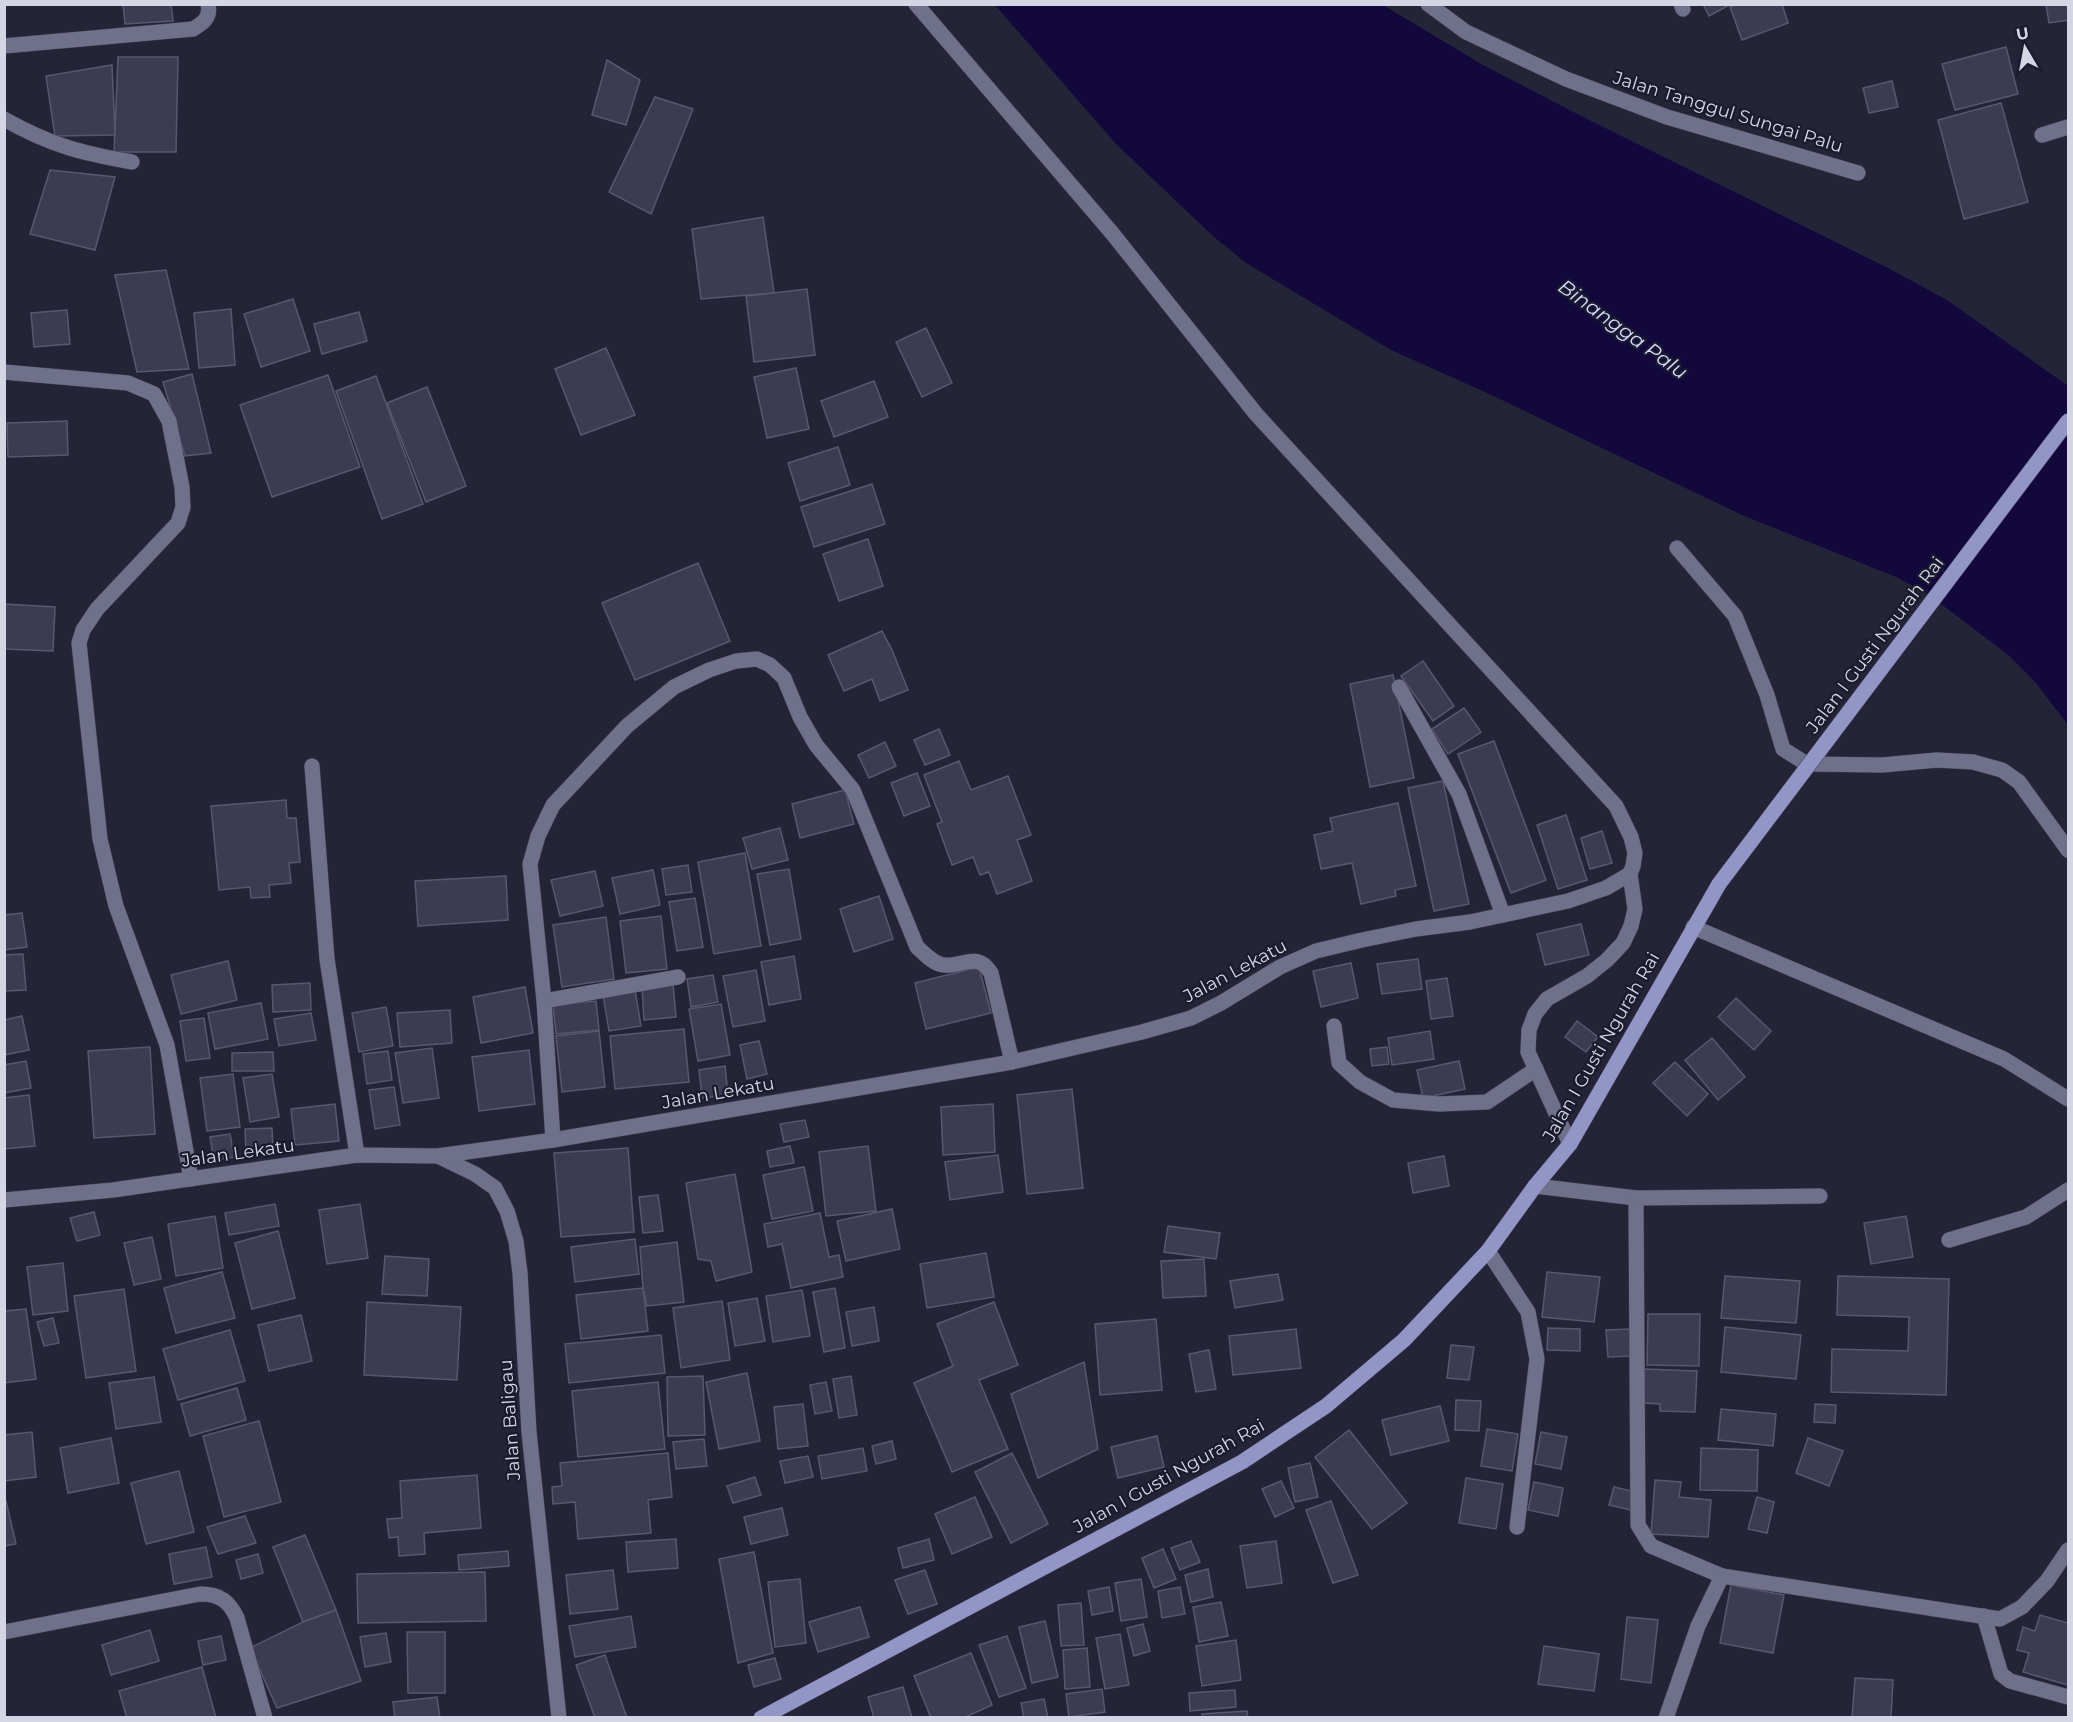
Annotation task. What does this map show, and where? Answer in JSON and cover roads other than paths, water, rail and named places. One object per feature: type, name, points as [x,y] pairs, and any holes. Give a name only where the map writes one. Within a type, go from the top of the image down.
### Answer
[{"type":"main road","name":"Jalan I Gusti Ngurah Rai","points":[[761,1718],[1242,1462],[1326,1406],[1404,1340],[1488,1251],[1535,1186],[1570,1144],[1719,884],[2068,421]]},
{"type":"street","points":[[4,46],[193,29],[205,22],[210,12],[208,4]]},
{"type":"street","points":[[916,4],[1112,233],[1256,414],[1616,806],[1631,837],[1635,853],[1630,874],[1635,909],[1631,926],[1623,943],[1607,960],[1587,976],[1547,999],[1535,1014],[1529,1030],[1528,1052],[1570,1144]]},
{"type":"street","name":"Jalan Tanggul Sungai Palu","points":[[1428,4],[1466,32],[1566,80],[1667,117],[1858,173]]},
{"type":"street","points":[[4,120],[35,136],[69,149],[132,162]]},
{"type":"street","points":[[2042,135],[2068,127]]},
{"type":"street","points":[[4,372],[128,382],[154,394],[169,421],[182,487],[183,507],[178,523],[97,609],[83,630],[80,643],[100,839],[116,906],[167,1045],[191,1179]]},
{"type":"street","points":[[1677,548],[1735,616],[1767,695],[1783,749],[1807,764],[1882,765],[1937,760],[1973,762],[2002,770],[2019,782],[2068,850]]},
{"type":"street","points":[[553,1140],[544,1001],[530,864],[538,836],[553,805],[627,726],[674,687],[709,670],[736,662],[758,659],[770,665],[784,678],[800,717],[816,746],[853,790],[917,947],[936,963],[945,965],[981,962],[991,973],[1012,1062]]},
{"type":"street","points":[[1399,687],[1459,794],[1503,915]]},
{"type":"street","points":[[312,766],[327,959],[357,1155]]},
{"type":"street","name":"Jalan Lekatu","points":[[4,1200],[113,1190],[357,1155],[438,1156],[553,1140],[1012,1062],[1142,1032],[1191,1018],[1221,1003],[1280,967],[1316,951],[1416,929],[1503,915],[1568,901],[1596,893],[1630,874]]},
{"type":"street","points":[[1694,927],[2004,1059],[2068,1099]]},
{"type":"street","points":[[544,1001],[678,976]]},
{"type":"street","points":[[1334,1026],[1340,1063],[1359,1082],[1393,1100],[1439,1104],[1487,1102],[1536,1069]]},
{"type":"street","name":"Jalan Baligau","points":[[438,1156],[475,1174],[495,1188],[507,1211],[516,1241],[520,1273],[529,1432],[559,1718]]},
{"type":"street","points":[[1535,1186],[1636,1198],[1820,1196]]},
{"type":"street","points":[[1948,1240],[2026,1217],[2068,1190]]},
{"type":"street","points":[[1636,1198],[1638,1525],[1651,1546],[1722,1576],[2000,1619],[2022,1607],[2047,1581],[2068,1550]]},
{"type":"street","points":[[1488,1251],[1528,1311],[1538,1359],[1517,1527]]},
{"type":"street","points":[[1666,1718],[1698,1626],[1722,1576]]},
{"type":"street","points":[[4,1632],[200,1594],[212,1594],[231,1605],[237,1618],[265,1718]]},
{"type":"street","points":[[1984,1616],[2001,1674],[2010,1681],[2068,1697]]},
{"type":"water","name":"Binangga Palu","points":[[995,5],[1383,5],[1483,65],[1888,268],[1947,300],[2068,386],[2068,725],[2036,683],[2007,654],[1928,594],[1896,577],[1742,515],[1485,392],[1391,350],[1246,263],[1214,237],[1116,144]]}]
